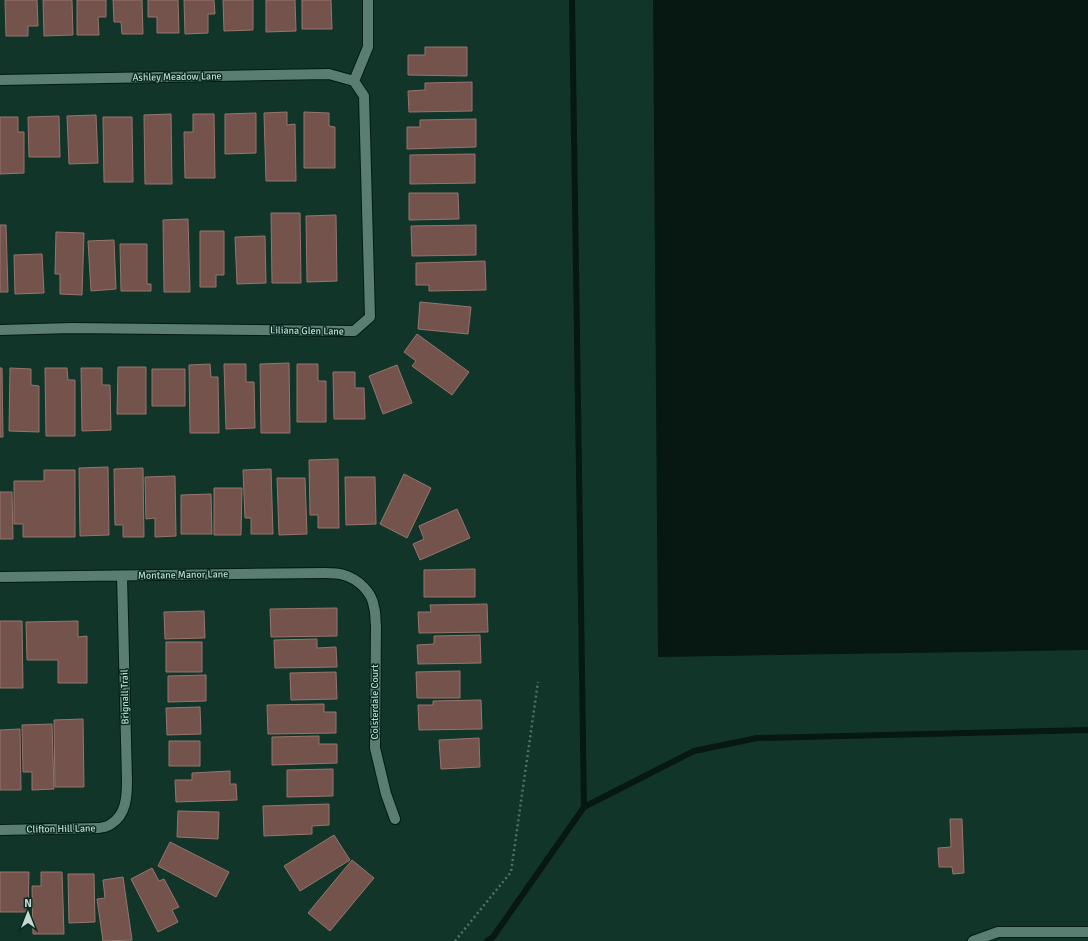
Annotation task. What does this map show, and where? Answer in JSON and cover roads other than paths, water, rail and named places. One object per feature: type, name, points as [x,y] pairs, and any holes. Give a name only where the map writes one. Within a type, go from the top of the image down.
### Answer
[{"type":"street","points":[[354,81],[368,47],[368,0]]},
{"type":"street","name":"Ashley Meadow Lane","points":[[0,80],[330,74],[354,81]]},
{"type":"street","name":"Liliana Glen Lane","points":[[0,330],[72,328],[354,331],[370,317],[370,289],[364,96],[354,81]]},
{"type":"street","name":"Montane Manor Lane","points":[[0,577],[325,573],[344,575],[354,579],[362,585]]},
{"type":"street","name":"Brignall Trail","points":[[119,817],[127,795],[122,576]]},
{"type":"street","name":"Colsterdale Court","points":[[362,585],[371,595],[376,626],[375,748],[386,794],[395,819]]},
{"type":"street","name":"Clifton Hill Lane","points":[[0,830],[99,828],[111,825],[119,817]]},
{"type":"street","points":[[973,941],[998,932],[1088,932]]},
{"type":"waterway","points":[[572,0],[584,807]]},
{"type":"waterway","points":[[487,941],[493,937],[584,807],[694,751],[757,738],[1088,730]]}]
